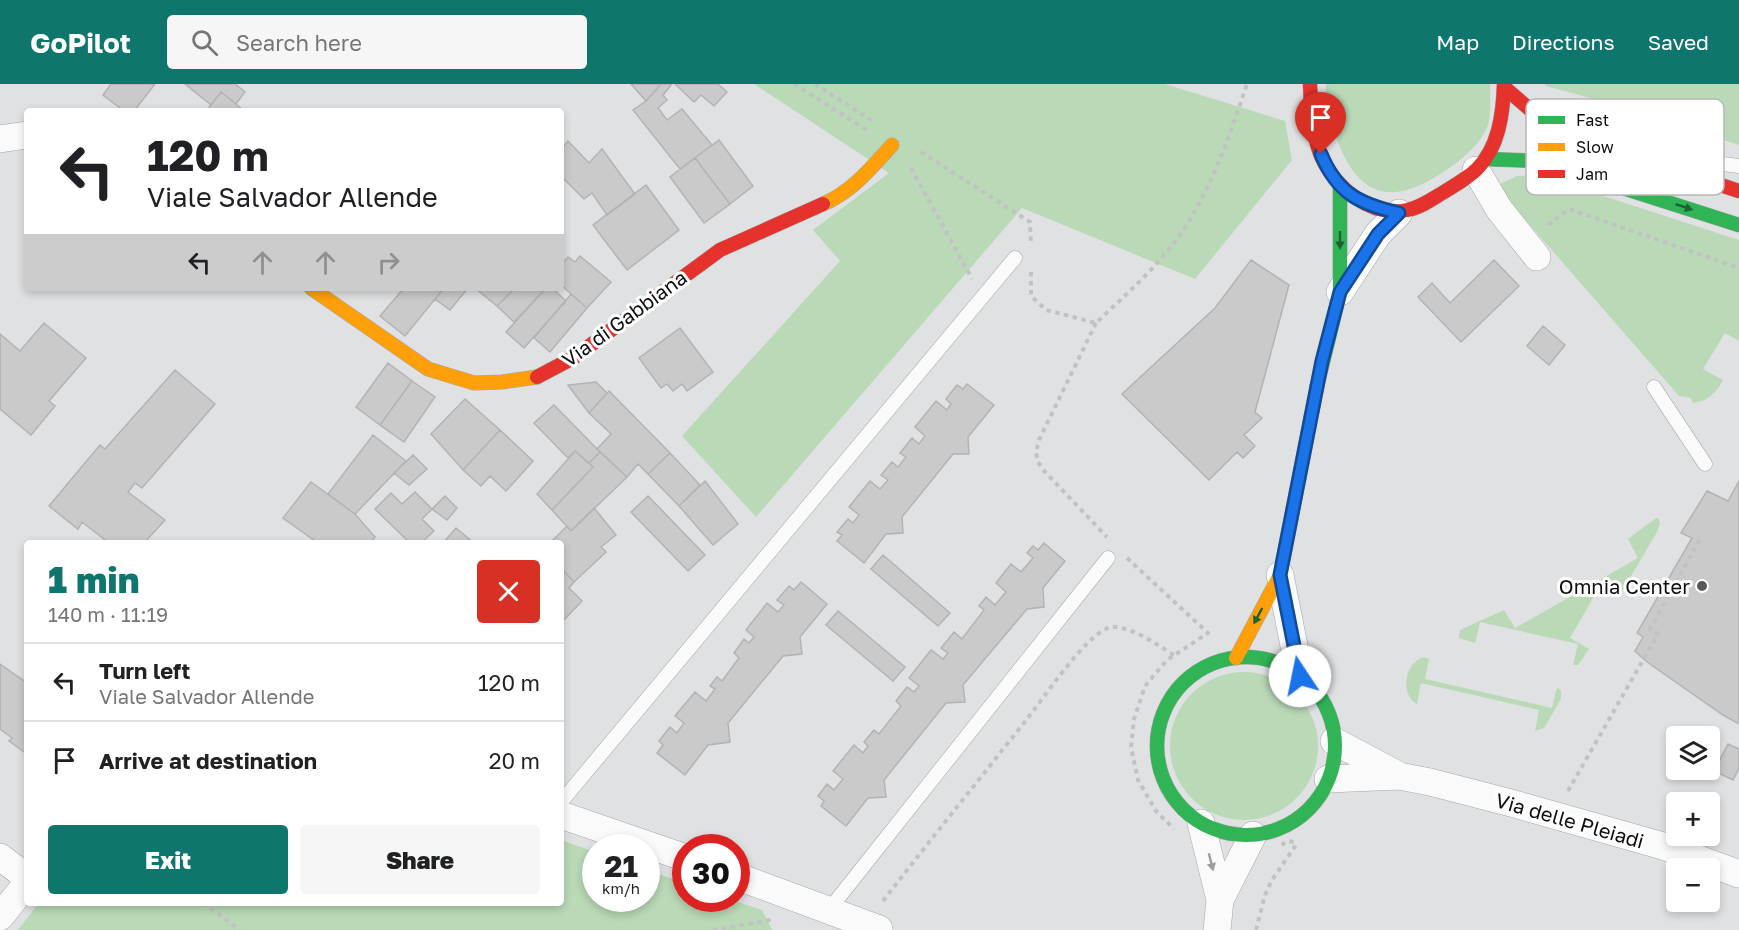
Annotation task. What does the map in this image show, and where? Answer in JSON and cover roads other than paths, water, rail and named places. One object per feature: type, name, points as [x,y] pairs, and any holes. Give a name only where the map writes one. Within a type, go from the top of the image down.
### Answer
[{"type":"street","points":[[1504,85],[1526,105]]},
{"type":"street","points":[[1340,292],[1378,234],[1399,213],[1428,203],[1481,164],[1499,132],[1504,85]]},
{"type":"street","points":[[1303,87],[1310,99],[1321,154],[1328,171],[1340,187],[1363,202],[1379,209],[1399,213]]},
{"type":"street","points":[[0,140],[24,136]]},
{"type":"street","name":"Via di Gabbiana","points":[[315,291],[428,369],[474,383],[535,378],[573,358],[720,250],[833,200],[863,177],[892,145]]},
{"type":"street","points":[[1481,164],[1526,162]]},
{"type":"street","points":[[1481,164],[1499,209],[1531,250]]},
{"type":"street","points":[[1724,186],[1739,191]]},
{"type":"street","points":[[1236,658],[1280,575],[1322,361],[1340,292],[1340,187]]},
{"type":"street","points":[[1645,195],[1739,225]]},
{"type":"street","points":[[1280,575],[1300,676]]},
{"type":"street","points":[[1190,828],[1253,835],[1277,829],[1298,817],[1316,800],[1328,779],[1334,754],[1334,741],[1329,716],[1324,705],[1318,694],[1300,676],[1270,660],[1236,658],[1223,660],[1201,669],[1182,685],[1167,705],[1159,728],[1158,758],[1167,788],[1182,808],[1190,828],[1220,900]]},
{"type":"street","name":"Via delle Pleiadi","points":[[1334,741],[1399,776],[1559,816],[1663,846],[1739,874]]},
{"type":"street","name":"Via delle Pleiadi","points":[[1328,779],[1399,776]]},
{"type":"street","points":[[564,816],[672,853]]},
{"type":"street","points":[[1217,930],[1220,900],[1253,835]]},
{"type":"street","points":[[0,856],[24,875]]},
{"type":"street","points":[[750,881],[872,927]]},
{"type":"street","points":[[0,917],[24,887]]},
{"type":"lane","points":[[1724,164],[1739,166]]},
{"type":"lane","points":[[564,798],[1016,258]]},
{"type":"lane","points":[[1654,387],[1705,464]]},
{"type":"lane","points":[[828,911],[1108,558]]},
{"type":"place","name":"Omnia Center","points":[[1702,586]]}]
